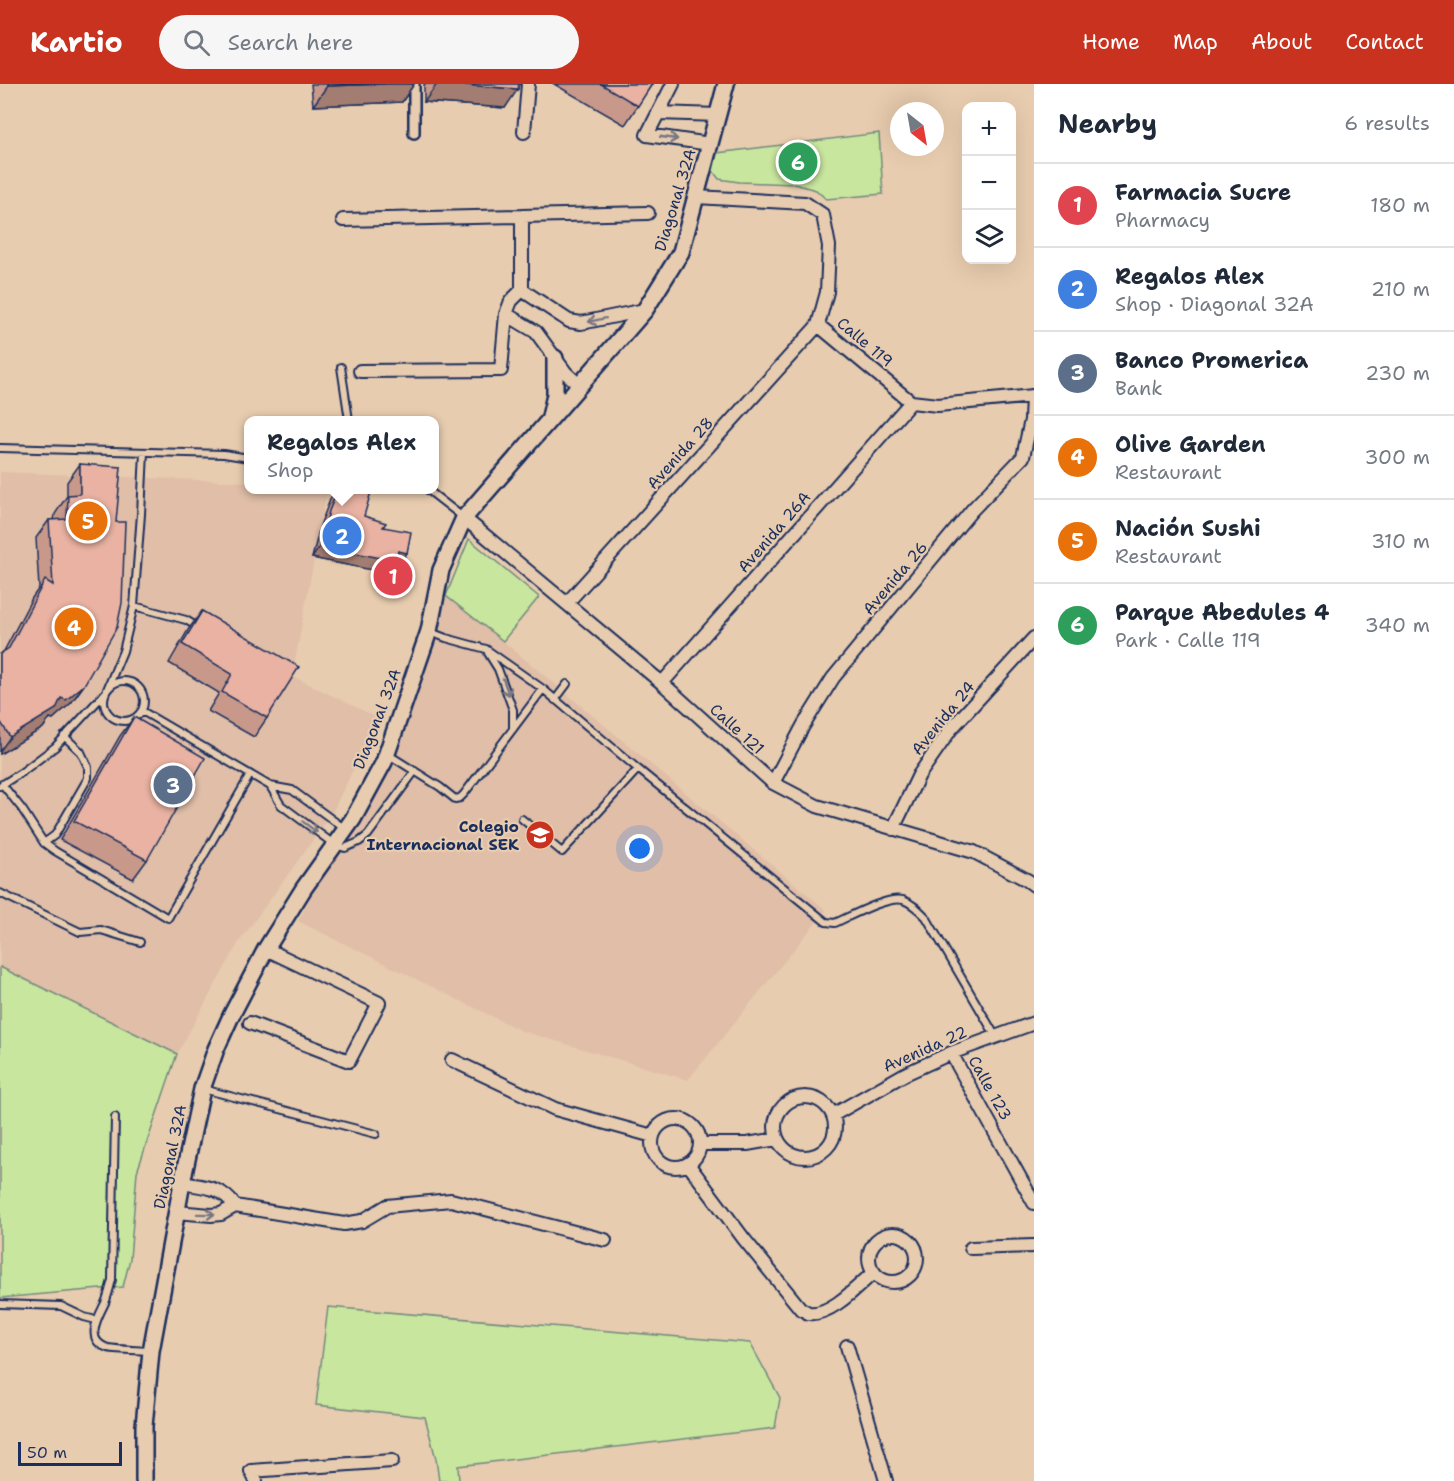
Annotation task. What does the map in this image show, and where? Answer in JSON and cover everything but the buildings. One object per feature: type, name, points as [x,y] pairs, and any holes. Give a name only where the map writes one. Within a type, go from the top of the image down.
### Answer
[{"type":"street","points":[[414,84],[414,133]]},
{"type":"street","points":[[524,132],[528,84]]},
{"type":"street","points":[[673,84],[647,135],[710,144]]},
{"type":"street","name":"Diagonal 32A","points":[[144,1481],[144,1426],[152,1351],[182,1183],[202,1089],[216,1049],[266,949],[304,888],[353,819],[384,762],[429,631],[441,570],[464,518],[645,310],[681,252],[726,84]]},
{"type":"street","points":[[658,112],[718,116]]},
{"type":"street","name":"Calle 119","points":[[696,197],[805,203],[823,215],[829,246],[827,292],[818,325],[911,402]]},
{"type":"street","points":[[343,219],[648,213]]},
{"type":"street","points":[[360,371],[501,370],[506,314],[512,301],[522,290],[522,216]]},
{"type":"street","points":[[522,290],[569,321],[581,323],[645,310]]},
{"type":"street","points":[[506,314],[536,332],[566,373],[579,385]]},
{"type":"street","name":"Avenida 28","points":[[567,603],[818,325]]},
{"type":"street","points":[[550,419],[555,395],[555,358]]},
{"type":"street","points":[[911,402],[938,405],[1033,396]]},
{"type":"street","name":"Avenida 26","points":[[773,783],[803,726],[833,678],[972,510],[1023,457],[1031,420],[1033,396]]},
{"type":"street","name":"Avenida 26A","points":[[662,683],[911,402]]},
{"type":"street","name":"Calle 121","points":[[464,518],[662,683],[773,783],[817,806],[974,852],[1034,885]]},
{"type":"street","name":"Avenida 24","points":[[893,829],[919,775],[951,729],[1034,638]]},
{"type":"street","points":[[250,1023],[349,1061],[379,1003],[266,949]]},
{"type":"street","name":"Avenida 22","points":[[833,1115],[904,1074],[951,1053],[1034,1023]]},
{"type":"street","name":"Calle 123","points":[[951,1053],[1034,1203]]},
{"type":"street","points":[[452,1060],[555,1109],[653,1136]]},
{"type":"street","points":[[805,1096],[817,1098],[827,1105],[833,1115],[836,1127],[833,1138],[827,1149],[817,1155],[805,1158],[793,1156],[783,1149],[777,1139],[774,1127],[776,1116],[783,1106],[793,1099],[805,1096]]},
{"type":"street","points":[[676,1119],[691,1123],[699,1136],[700,1144],[699,1152],[694,1158],[688,1164],[679,1167],[661,1162],[652,1145],[656,1129],[669,1120],[676,1119]]},
{"type":"street","points":[[700,1144],[747,1144],[777,1139]]},
{"type":"street","points":[[688,1164],[744,1239],[800,1308],[808,1313],[821,1312],[836,1305],[874,1272]]},
{"type":"street","points":[[182,1183],[217,1190],[228,1196],[235,1206]]},
{"type":"street","points":[[176,1212],[211,1215],[220,1214],[235,1206],[344,1224],[362,1221],[387,1206],[451,1200],[605,1240]]},
{"type":"street","points":[[971,1248],[1034,1246]]},
{"type":"street","points":[[847,1346],[886,1481]]},
{"type":"street","points":[[256,1481],[251,1471],[392,1461]]},
{"type":"lane","points":[[341,367],[348,416]]},
{"type":"lane","points":[[0,447],[224,454],[244,457]]},
{"type":"lane","points":[[144,452],[134,606],[123,651],[106,692],[104,704],[109,715],[120,721],[133,720],[142,711],[143,692],[134,683],[122,681],[110,686],[106,692],[55,747],[1,785],[22,809],[44,843],[168,918],[250,775]]},
{"type":"lane","points":[[434,494],[464,518]]},
{"type":"lane","points":[[134,606],[186,620],[202,630]]},
{"type":"lane","points":[[429,631],[486,650],[543,689],[826,922],[835,923],[892,899],[904,900],[915,906],[926,917],[996,1036]]},
{"type":"lane","points":[[486,650],[506,688],[513,710],[513,729]]},
{"type":"lane","points":[[555,700],[567,684]]},
{"type":"lane","points":[[387,753],[455,799],[460,798],[543,689]]},
{"type":"lane","points":[[142,711],[270,786],[292,790],[345,830]]},
{"type":"lane","points":[[44,843],[54,835],[88,778],[88,767],[81,752],[64,736]]},
{"type":"lane","points":[[522,819],[562,852],[638,769]]},
{"type":"lane","points":[[270,786],[281,805],[334,844],[345,848],[368,835],[415,771]]},
{"type":"lane","points":[[0,893],[80,932],[102,930],[140,942]]},
{"type":"lane","points":[[202,1089],[376,1134]]},
{"type":"lane","points":[[115,1117],[112,1280],[94,1326],[95,1333],[100,1344],[108,1348],[152,1351]]},
{"type":"lane","points":[[0,1304],[61,1306],[96,1320]]},
{"type":"shaded area","points":[[0,472],[244,482],[244,494],[326,494],[292,676],[378,718],[331,815],[239,942],[177,1054],[0,967]]},
{"type":"shaded area","name":"Colegio Internacional SEK","points":[[469,539],[539,597],[503,641],[826,910],[688,1080],[522,1031],[298,921],[382,761]]},
{"type":"green space","points":[[879,133],[883,194],[826,199],[816,190],[794,184],[719,179],[713,171],[717,153]]},
{"type":"green space","points":[[469,539],[539,597],[503,641],[446,596]]},
{"type":"green space","points":[[0,967],[177,1054],[137,1172],[130,1259],[123,1287],[0,1298]]},
{"type":"green space","points":[[328,1307],[750,1343],[780,1398],[775,1428],[458,1466],[459,1481],[439,1481],[425,1417],[316,1405]]},
{"type":"place","name":"Parque Abedules 4","points":[[798,162]]},
{"type":"place","name":"Nación Sushi","points":[[88,521]]},
{"type":"place","name":"Regalos Alex","points":[[342,536]]},
{"type":"place","name":"Farmacia Sucre","points":[[393,576]]},
{"type":"place","name":"Olive Garden","points":[[74,627]]},
{"type":"place","name":"Banco Promerica","points":[[173,785]]},
{"type":"place","name":"Colegio Internacional SEK","points":[[540,835]]}]
